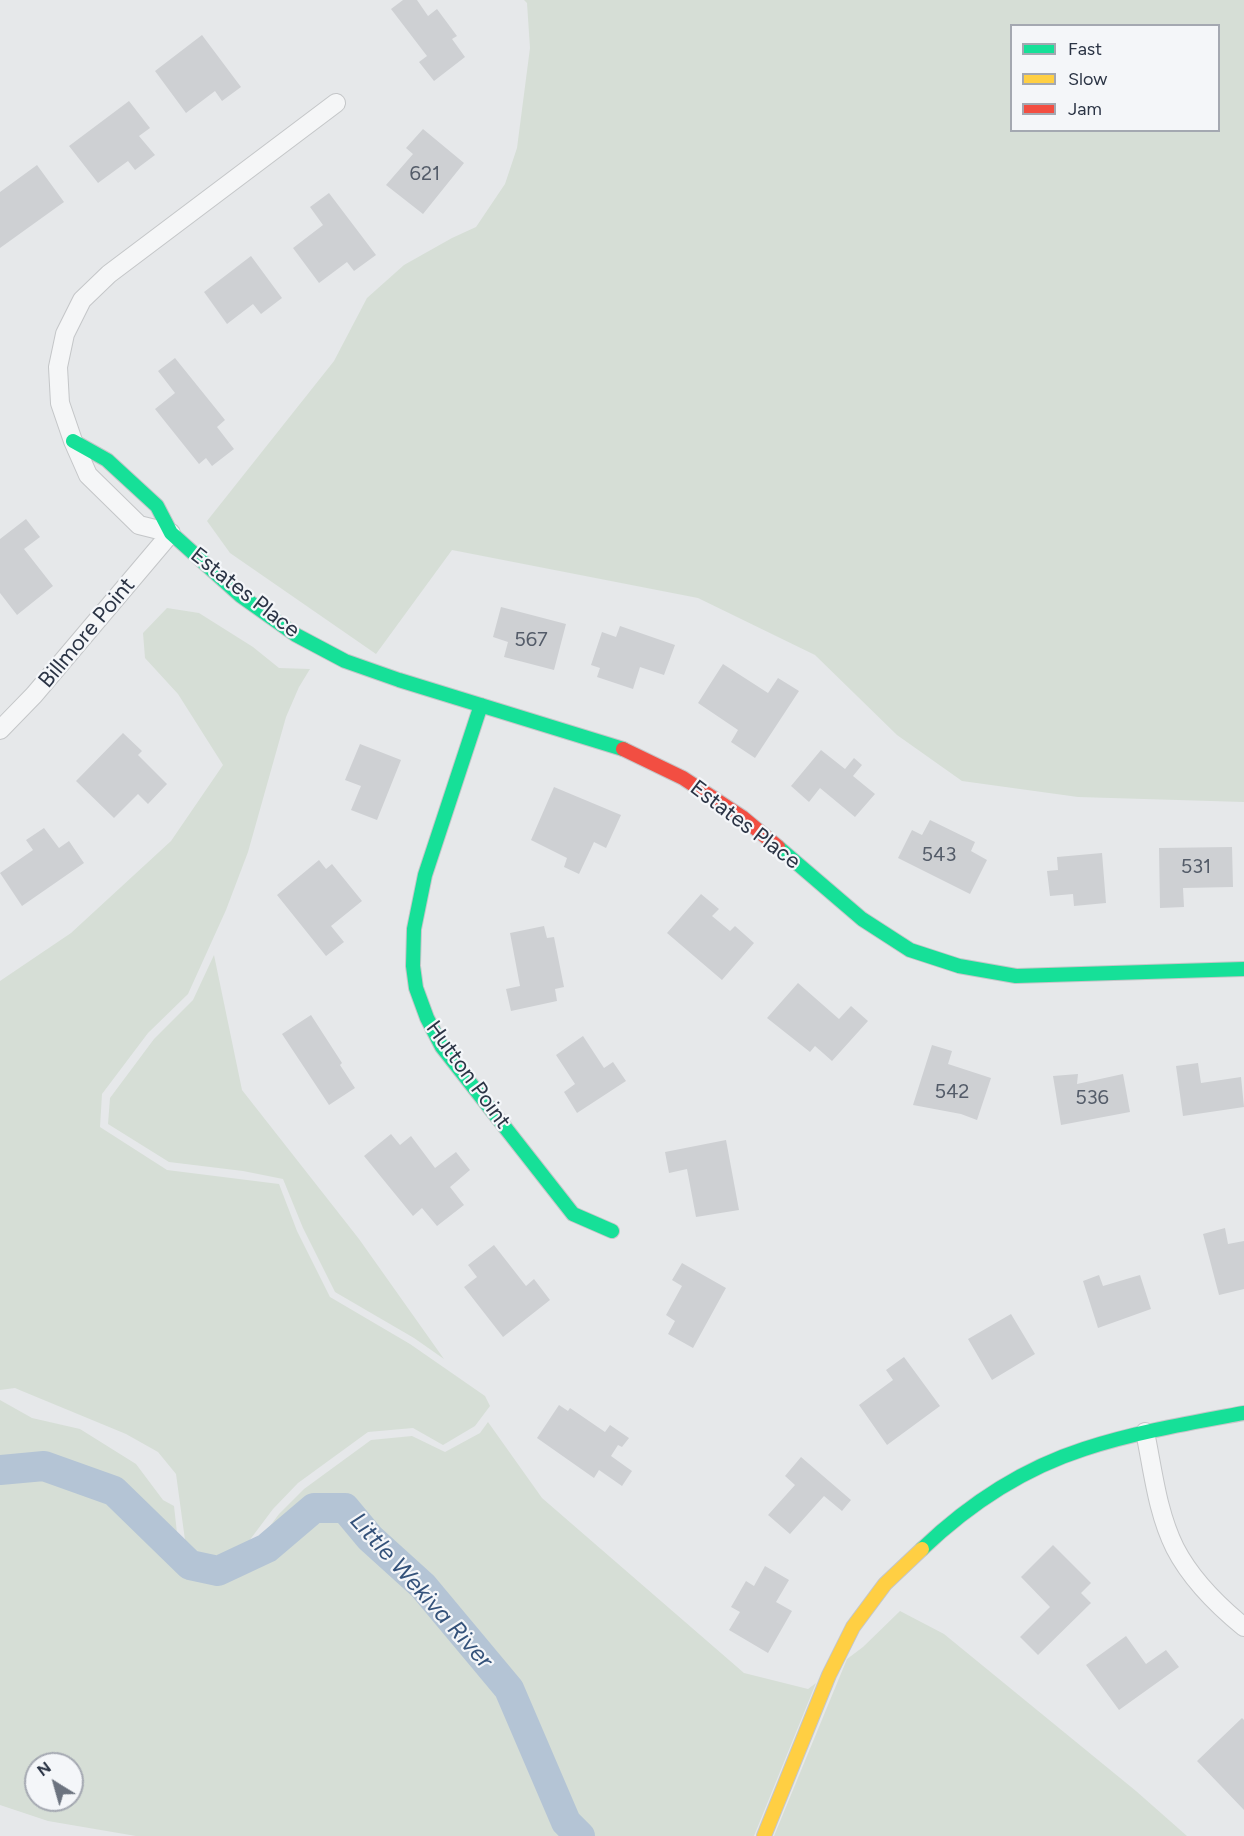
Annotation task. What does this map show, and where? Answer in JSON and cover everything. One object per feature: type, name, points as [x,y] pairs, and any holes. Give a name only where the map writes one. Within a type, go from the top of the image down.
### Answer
[{"type":"street","name":"Estates Place","points":[[171,533],[139,525],[88,475],[72,441],[60,403],[58,367],[65,334],[82,300],[109,274],[336,103]]},
{"type":"street","name":"Estates Place","points":[[72,441],[107,460],[157,506],[171,533],[241,596],[296,635],[345,661],[399,680],[627,750],[683,778],[742,817],[862,919],[910,950],[959,966],[1016,976],[1244,969]]},
{"type":"street","name":"Billmore Point","points":[[0,730],[34,695],[171,533]]},
{"type":"street","name":"Hutton Point","points":[[482,705],[423,882],[417,910],[413,929],[412,967],[419,1000],[442,1047],[573,1214],[612,1230]]},
{"type":"street","points":[[764,1836],[829,1675],[853,1627],[885,1584],[946,1526],[989,1494],[1037,1468],[1083,1449],[1145,1432],[1244,1413]]},
{"type":"street","points":[[1145,1432],[1161,1511],[1175,1547],[1197,1583],[1244,1627]]},
{"type":"shaded area","points":[[524,0],[1244,0],[1244,802],[1078,797],[962,781],[897,735],[815,655],[698,598],[452,550],[376,654],[230,553],[207,521],[334,361],[367,298],[404,265],[476,227],[505,184],[517,148],[530,48],[527,3]]},
{"type":"shaded area","points":[[167,608],[199,613],[253,647],[279,668],[310,669],[286,717],[248,852],[226,910],[188,994],[148,1033],[102,1094],[100,1127],[167,1170],[279,1184],[297,1231],[330,1297],[410,1344],[485,1396],[490,1406],[475,1426],[443,1445],[413,1428],[368,1432],[298,1483],[273,1509],[249,1541],[231,1552],[214,1556],[194,1552],[185,1540],[176,1474],[158,1452],[126,1434],[15,1388],[0,1390],[0,981],[71,933],[171,841],[223,765],[178,694],[145,658],[143,633]]},
{"type":"shaded area","points":[[214,955],[242,1090],[359,1239],[444,1359],[414,1338],[335,1292],[303,1228],[283,1179],[243,1171],[169,1162],[108,1124],[110,1098],[154,1039],[193,1000]]},
{"type":"shaded area","points":[[0,1400],[32,1418],[80,1429],[136,1464],[163,1500],[174,1506],[178,1542],[190,1558],[213,1563],[234,1559],[255,1546],[279,1514],[304,1489],[371,1440],[412,1436],[445,1452],[480,1433],[488,1422],[542,1498],[744,1673],[808,1689],[816,1683],[754,1836],[136,1836],[48,1821],[0,1805]]},
{"type":"shaded area","points":[[900,1611],[944,1634],[1136,1791],[1187,1836],[774,1836],[847,1659],[863,1647]]},
{"type":"building","points":[[403,0],[417,0],[428,16],[437,9],[457,36],[452,39],[465,57],[434,81],[419,62],[427,56],[391,9]]},
{"type":"building","points":[[202,35],[241,87],[222,101],[215,91],[186,113],[155,71]]},
{"type":"building","points":[[129,101],[150,128],[139,136],[155,155],[135,170],[128,161],[98,183],[69,146]]},
{"type":"building","points":[[423,129],[464,163],[423,214],[386,185],[413,154],[406,148]]},
{"type":"building","points":[[37,165],[64,202],[0,248],[0,192]]},
{"type":"building","points":[[329,193],[376,255],[354,271],[347,262],[319,283],[293,248],[323,225],[310,207]]},
{"type":"building","points":[[251,256],[282,298],[261,314],[253,304],[227,324],[204,292]]},
{"type":"building","points":[[175,358],[225,420],[217,427],[234,449],[212,466],[206,458],[199,464],[155,409],[175,393],[158,371]]},
{"type":"building","points":[[26,519],[40,537],[24,549],[53,586],[17,615],[0,593],[0,539]]},
{"type":"building","points":[[501,607],[566,624],[554,670],[504,657],[508,642],[493,637]]},
{"type":"building","points":[[620,626],[675,645],[664,675],[640,667],[633,689],[597,677],[600,668],[591,665],[602,632],[616,637]]},
{"type":"building","points":[[723,664],[768,693],[778,678],[799,691],[755,758],[731,742],[738,730],[698,703]]},
{"type":"building","points":[[123,733],[142,751],[138,755],[167,784],[148,804],[138,794],[114,818],[76,781]]},
{"type":"building","points":[[360,744],[401,760],[377,820],[351,810],[361,786],[345,780]]},
{"type":"building","points":[[821,750],[845,769],[854,758],[862,765],[853,776],[875,794],[855,817],[820,788],[809,802],[791,786]]},
{"type":"building","points":[[554,787],[621,815],[606,848],[594,842],[579,874],[564,867],[567,858],[531,840]]},
{"type":"building","points":[[930,820],[975,842],[971,851],[987,860],[970,894],[898,858],[912,830],[922,835]]},
{"type":"building","points":[[44,828],[59,848],[69,841],[84,863],[22,906],[0,873],[33,850],[26,840]]},
{"type":"building","points":[[1232,847],[1233,887],[1183,888],[1184,907],[1160,908],[1159,848]]},
{"type":"building","points":[[1102,853],[1106,903],[1074,906],[1073,894],[1050,896],[1047,871],[1058,870],[1057,857]]},
{"type":"building","points":[[319,860],[326,869],[332,864],[362,901],[331,926],[344,942],[326,956],[277,895]]},
{"type":"building","points":[[701,894],[719,909],[712,916],[730,931],[735,926],[754,943],[722,980],[667,933]]},
{"type":"building","points":[[544,926],[547,938],[554,937],[564,987],[555,989],[557,1001],[511,1011],[506,989],[520,986],[510,933]]},
{"type":"building","points":[[798,983],[839,1019],[851,1006],[868,1021],[832,1061],[815,1046],[810,1052],[767,1018]]},
{"type":"building","points":[[311,1015],[355,1088],[329,1105],[282,1034]]},
{"type":"building","points":[[583,1036],[604,1068],[613,1062],[626,1081],[577,1113],[564,1092],[575,1084],[556,1055]]},
{"type":"building","points":[[932,1045],[952,1051],[948,1064],[991,1078],[977,1120],[961,1114],[913,1105]]},
{"type":"building","points":[[1198,1063],[1201,1083],[1241,1077],[1244,1107],[1183,1116],[1176,1066]]},
{"type":"building","points":[[1078,1074],[1077,1084],[1123,1074],[1130,1112],[1061,1125],[1053,1076]]},
{"type":"building","points":[[391,1134],[400,1145],[411,1136],[435,1168],[456,1152],[470,1170],[450,1187],[464,1205],[437,1226],[422,1208],[413,1216],[364,1156]]},
{"type":"building","points":[[726,1140],[739,1210],[696,1217],[687,1169],[669,1173],[665,1152]]},
{"type":"building","points":[[1225,1228],[1228,1244],[1244,1241],[1244,1289],[1219,1295],[1203,1234]]},
{"type":"building","points":[[494,1245],[526,1286],[534,1279],[550,1300],[503,1337],[464,1287],[477,1277],[468,1265]]},
{"type":"building","points":[[682,1263],[726,1288],[693,1348],[668,1334],[675,1321],[666,1315],[682,1286],[672,1280]]},
{"type":"building","points":[[1099,1275],[1103,1286],[1140,1275],[1151,1309],[1098,1328],[1083,1281]]},
{"type":"building","points":[[1011,1314],[1035,1354],[992,1380],[968,1339]]},
{"type":"building","points":[[904,1357],[940,1406],[887,1445],[859,1405],[893,1380],[886,1370]]},
{"type":"building","points":[[559,1405],[568,1411],[570,1408],[605,1432],[610,1425],[629,1438],[622,1447],[618,1445],[611,1456],[632,1471],[622,1486],[599,1470],[594,1478],[537,1438]]},
{"type":"building","points":[[801,1457],[851,1500],[842,1511],[824,1496],[790,1534],[768,1515],[795,1485],[785,1476]]},
{"type":"building","points":[[1053,1545],[1091,1583],[1081,1593],[1091,1603],[1038,1655],[1020,1637],[1050,1607],[1021,1577]]},
{"type":"building","points":[[765,1566],[789,1580],[776,1602],[792,1611],[768,1653],[729,1630],[740,1612],[731,1607],[746,1581],[754,1586]]},
{"type":"building","points":[[1126,1636],[1146,1664],[1166,1650],[1179,1667],[1119,1710],[1086,1665]]},
{"type":"building","points":[[1242,1718],[1244,1720],[1244,1810],[1197,1761]]},
{"type":"waterway","name":"Little Wekiva River","points":[[0,1470],[44,1466],[114,1491],[190,1565],[218,1571],[267,1548],[314,1508],[345,1508],[370,1538],[423,1586],[509,1689],[566,1822],[580,1836]]},
{"type":"traffic: fast","points":[[73,441],[107,460],[157,506],[171,533],[241,596],[296,635],[345,661],[399,680],[623,749]]},
{"type":"traffic: fast","points":[[481,705],[425,875],[414,929],[413,966],[416,988],[427,1018],[442,1047],[573,1214],[612,1231]]},
{"type":"traffic: fast","points":[[778,847],[862,919],[910,950],[959,966],[1016,976],[1244,969]]},
{"type":"traffic: fast","points":[[922,1549],[977,1503],[1018,1478],[1061,1457],[1143,1433],[1244,1413]]},
{"type":"traffic: slow","points":[[764,1836],[829,1675],[853,1627],[885,1584],[922,1549]]},
{"type":"traffic: jam","points":[[623,749],[683,778],[742,817],[778,847]]}]
